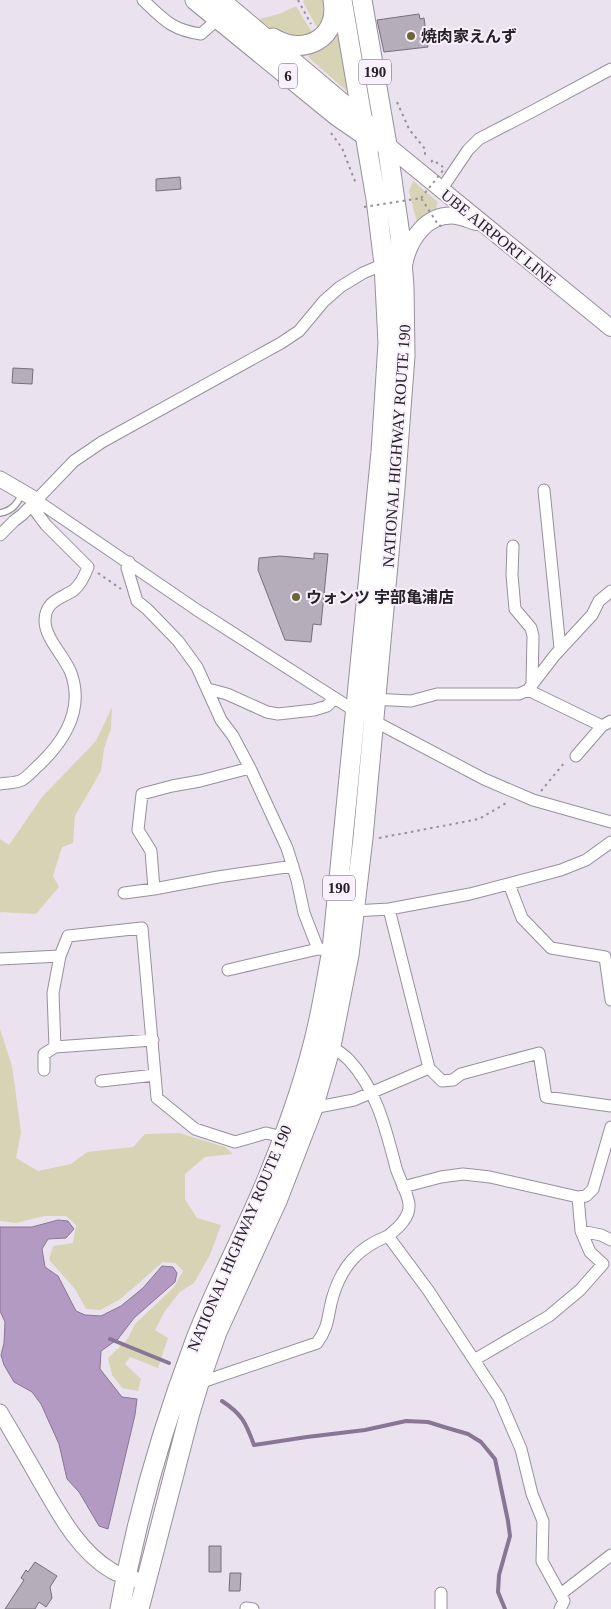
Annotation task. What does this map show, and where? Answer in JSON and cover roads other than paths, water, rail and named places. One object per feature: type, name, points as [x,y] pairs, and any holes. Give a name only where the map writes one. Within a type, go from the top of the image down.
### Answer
[{"type":"main road","name":"6","points":[[195,0],[337,116],[365,128]]},
{"type":"main road","name":"6","points":[[220,0],[365,128],[387,145]]},
{"type":"main road","points":[[242,18],[279,42],[296,46],[310,45],[322,38],[326,32],[334,14],[334,0]]},
{"type":"main road","name":"NATIONAL HIGHWAY ROUTE 190","points":[[120,1609],[126,1577],[158,1450],[177,1390],[195,1342],[259,1198],[283,1137],[298,1096],[317,1029],[356,704],[388,375],[388,313],[384,264],[365,128],[342,0]]},
{"type":"main road","name":"NATIONAL HIGHWAY ROUTE 190","points":[[138,1609],[199,1383],[217,1332],[277,1201],[313,1108],[331,1046],[348,962],[363,838],[376,700],[404,374],[405,314],[404,270],[387,145],[362,0]]},
{"type":"main road","name":"UBE AIRPORT LINE","points":[[387,145],[611,328]]},
{"type":"main road","points":[[404,270],[406,254],[410,243],[426,224],[431,221],[447,216],[458,216],[483,224]]},
{"type":"street","points":[[143,0],[172,25],[183,31],[201,34],[218,19]]},
{"type":"street","points":[[441,190],[468,150],[480,139],[534,112],[611,69]]},
{"type":"street","points":[[0,535],[30,499],[74,461],[102,442],[281,343],[299,331],[324,301],[340,287],[363,273],[384,264]]},
{"type":"street","points":[[0,479],[129,562],[197,610],[334,699],[356,704],[376,700],[411,701],[437,694],[519,694],[530,687],[560,648],[592,615],[599,601],[611,590]]},
{"type":"street","points":[[544,490],[560,648]]},
{"type":"street","points":[[0,784],[21,781],[56,749],[69,728],[74,706],[74,688],[70,671],[50,636],[45,623],[47,610],[57,598],[75,589],[82,582],[88,567],[46,525],[30,499]]},
{"type":"street","points":[[513,546],[512,574],[515,609],[531,628],[533,636],[530,687]]},
{"type":"street","points":[[129,562],[127,568],[137,601],[178,641],[197,668],[221,720],[234,736],[287,848],[304,913],[325,950],[228,970]]},
{"type":"street","points":[[530,687],[607,724],[576,756]]},
{"type":"street","points":[[208,689],[227,694],[267,712],[278,714],[314,710],[327,706],[334,699]]},
{"type":"street","points":[[356,704],[373,720],[484,779],[533,800],[611,822]]},
{"type":"street","points":[[154,889],[151,851],[138,830],[142,794],[250,768]]},
{"type":"street","points":[[354,911],[389,909],[470,894],[509,884],[561,870],[586,860],[611,842]]},
{"type":"street","points":[[124,893],[293,866]]},
{"type":"street","points":[[509,884],[522,918],[551,948],[605,957],[611,1000]]},
{"type":"street","points":[[389,909],[429,1068],[442,1081],[453,1080],[461,1074],[539,1052],[546,1097],[611,1106]]},
{"type":"street","points":[[55,1047],[53,993],[60,956],[68,936],[142,928],[157,1098],[195,1129],[235,1142],[266,1134],[283,1137]]},
{"type":"street","points":[[0,959],[60,956]]},
{"type":"street","points":[[44,1070],[44,1054],[55,1047],[152,1040]]},
{"type":"street","points":[[199,1383],[317,1344],[325,1332],[332,1297],[342,1274],[356,1255],[372,1242],[388,1236],[400,1225],[407,1213],[409,1205],[391,1144],[372,1092],[349,1060],[331,1046]]},
{"type":"street","points":[[313,1108],[354,1100],[429,1068]]},
{"type":"street","points":[[101,1081],[155,1075]]},
{"type":"street","points":[[403,1187],[441,1177],[463,1174],[490,1176],[578,1197],[586,1196],[593,1188],[611,1127]]},
{"type":"street","points":[[474,1360],[549,1316],[580,1290],[603,1264],[590,1252],[581,1231],[578,1197]]},
{"type":"street","points":[[581,1231],[601,1235],[611,1240]]},
{"type":"street","points":[[388,1236],[428,1290],[499,1398],[522,1449],[532,1494],[543,1521],[542,1561],[562,1594],[564,1601],[560,1609]]},
{"type":"street","points":[[0,1412],[62,1518],[76,1537],[94,1557],[110,1570],[145,1582]]},
{"type":"street","points":[[562,1594],[611,1555]]},
{"type":"street","points":[[441,1609],[442,1593]]},
{"type":"lane","points":[[0,513],[8,511],[30,499]]},
{"type":"waterway","points":[[110,1339],[169,1363]]},
{"type":"waterway","points":[[222,1401],[243,1420],[254,1445],[365,1430],[406,1421],[428,1422],[468,1434],[481,1442],[495,1459],[508,1521],[510,1536],[499,1575],[498,1592],[505,1609]]},
{"type":"place","name":"焼肉家えんず","points":[[411,36]]},
{"type":"place","name":"ウォンツ 宇部亀浦店","points":[[296,597]]}]
